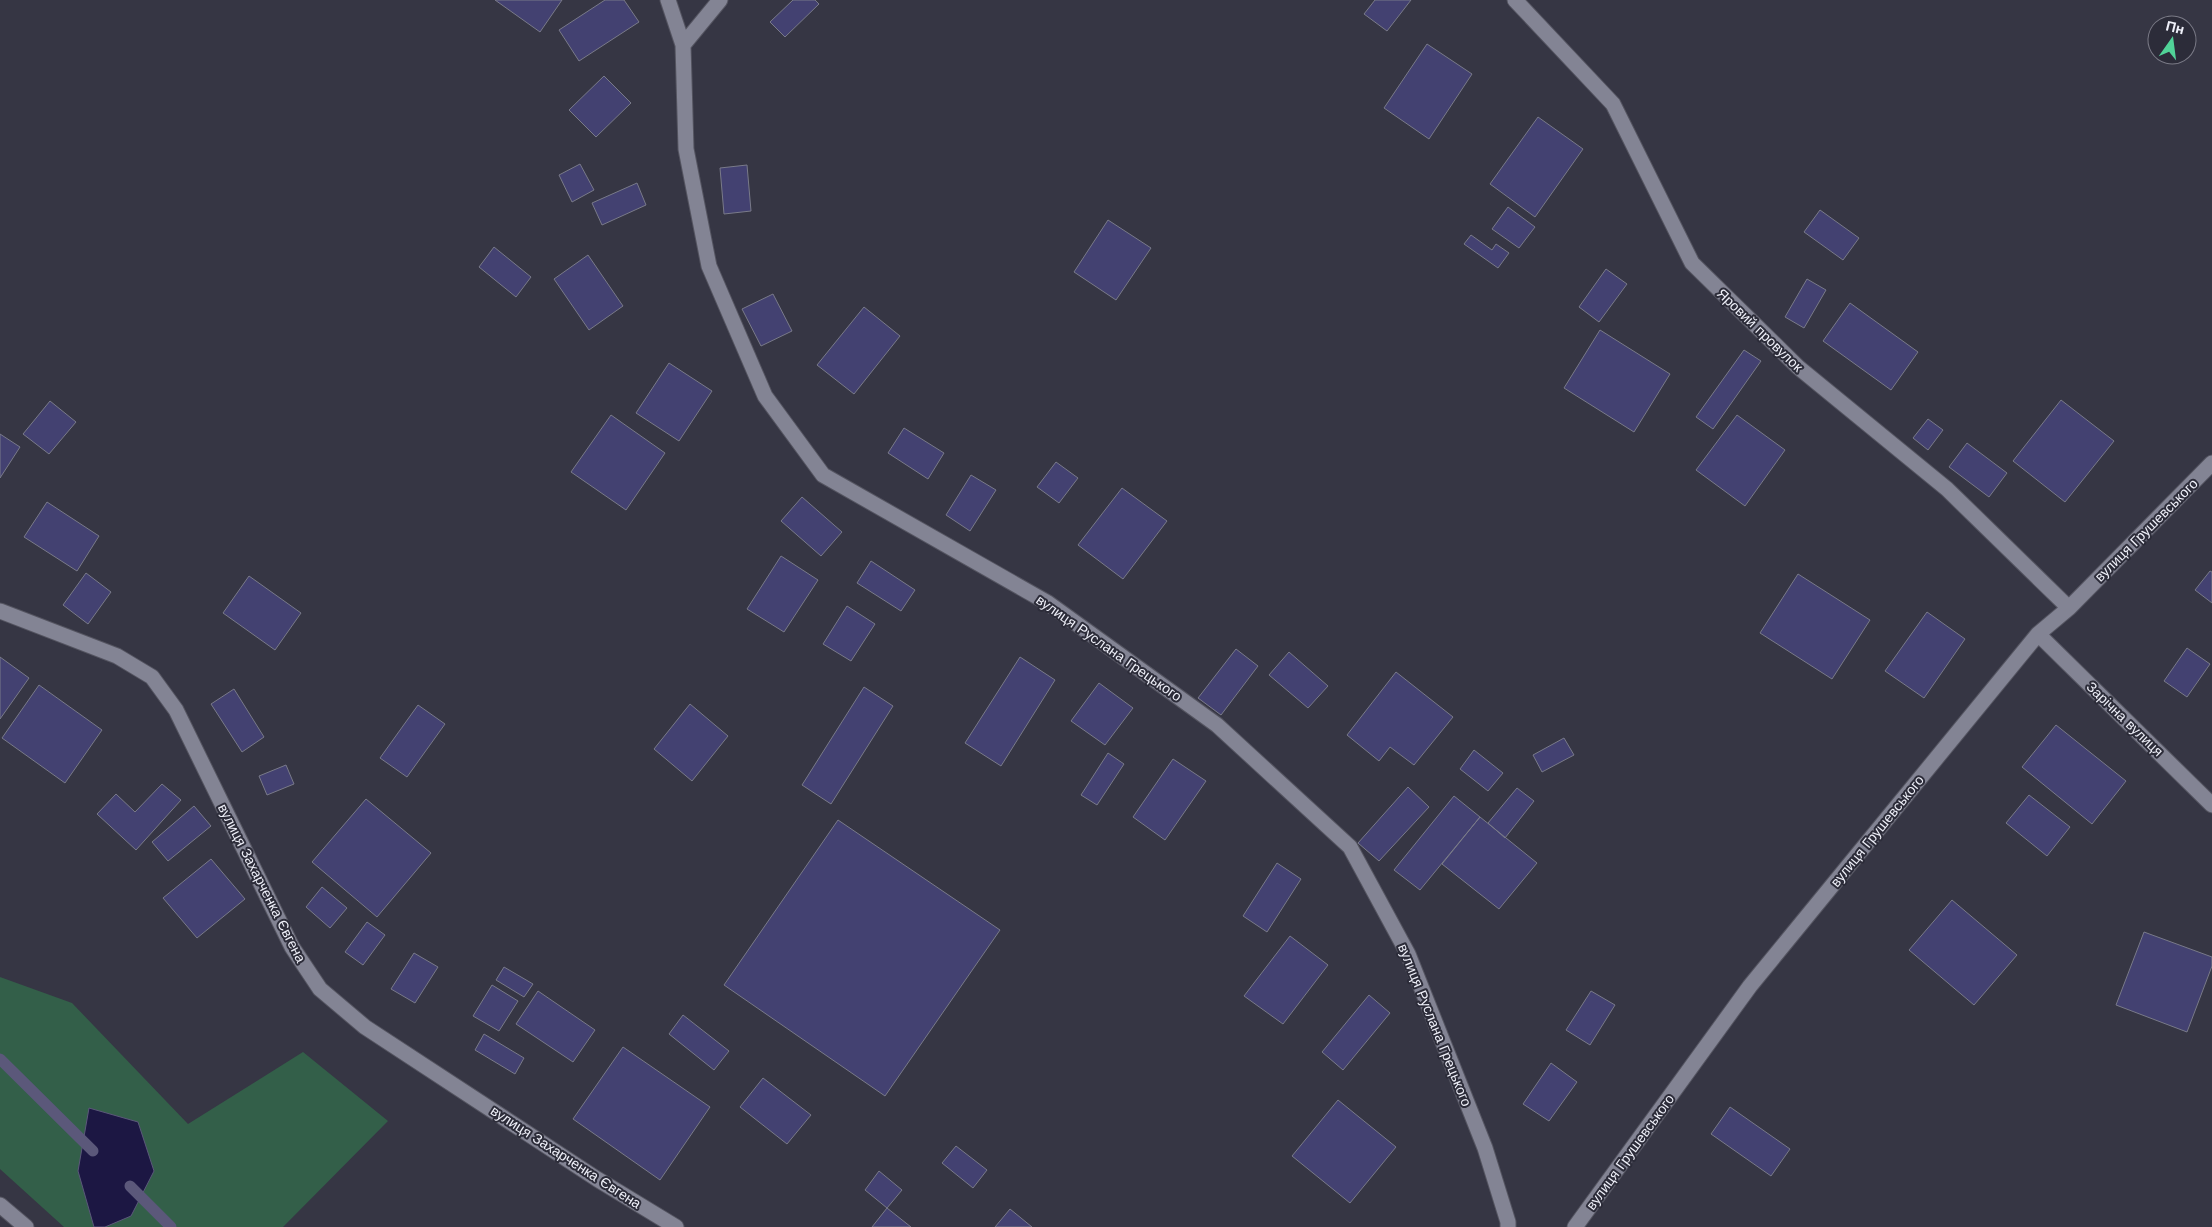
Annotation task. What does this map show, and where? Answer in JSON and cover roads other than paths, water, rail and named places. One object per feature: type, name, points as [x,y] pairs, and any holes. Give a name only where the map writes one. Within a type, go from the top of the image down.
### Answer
[{"type":"street","name":"вулиця Руслана Грецького","points":[[668,0],[683,45],[686,149],[708,266],[765,396],[823,475],[1048,603],[1217,725],[1350,847],[1408,954],[1484,1148],[1508,1227]]},
{"type":"street","points":[[683,45],[720,0]]},
{"type":"street","name":"Яровий провулок","points":[[1515,0],[1614,104],[1692,263],[1798,367],[1947,488],[2069,608]]},
{"type":"street","name":"вулиця Грушевського","points":[[1575,1227],[1750,986],[2038,634],[2069,608],[2212,463]]},
{"type":"street","name":"вулиця Захарченка Євгена","points":[[0,611],[117,656],[152,677],[176,710],[292,947],[320,989],[365,1027],[598,1179],[676,1227]]},
{"type":"street","name":"Зарічна вулиця","points":[[2038,634],[2212,805]]},
{"type":"street","points":[[0,1205],[26,1227]]},
{"type":"waterway","points":[[0,1059],[93,1151]]},
{"type":"waterway","points":[[130,1186],[171,1227]]}]
